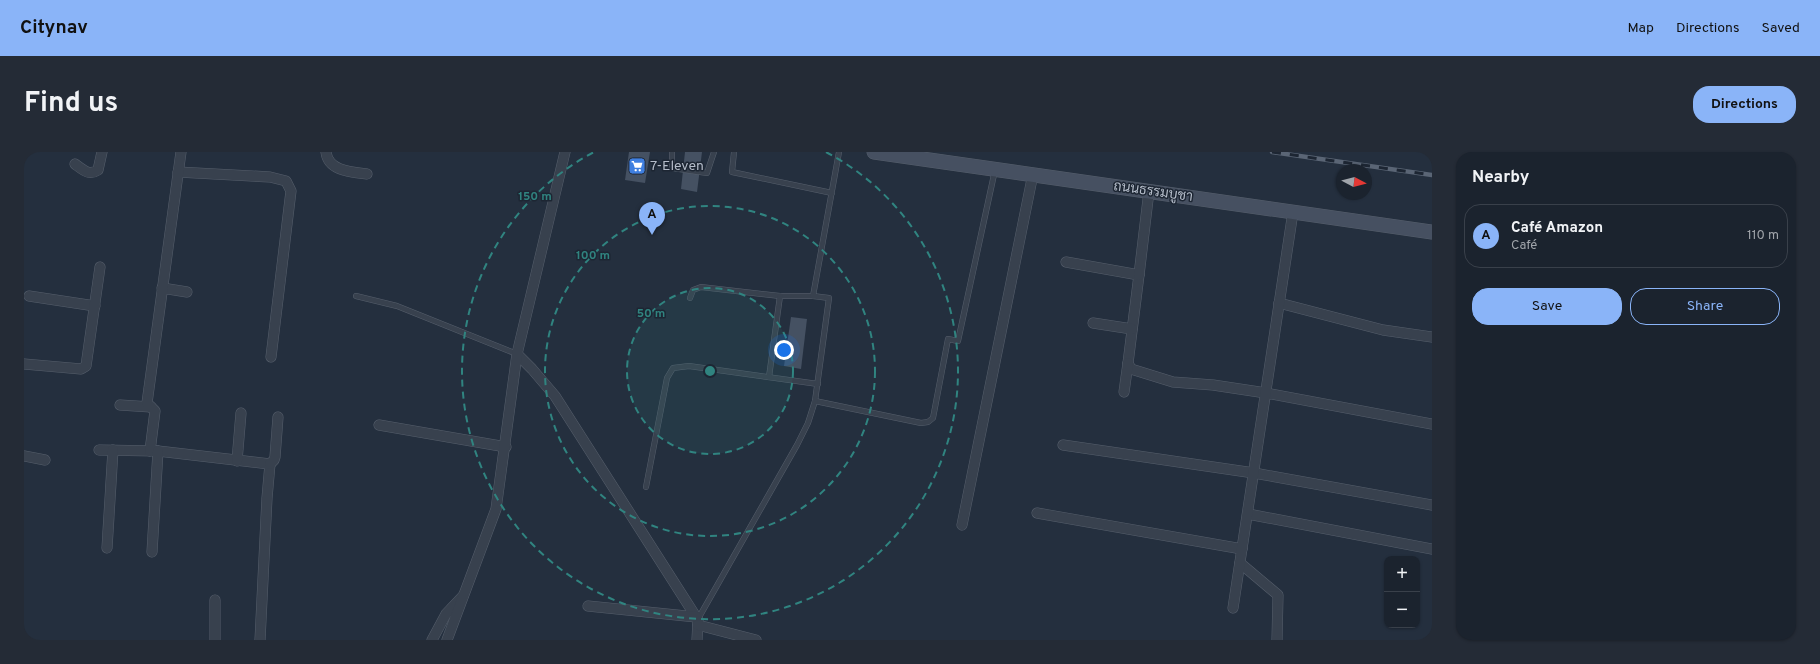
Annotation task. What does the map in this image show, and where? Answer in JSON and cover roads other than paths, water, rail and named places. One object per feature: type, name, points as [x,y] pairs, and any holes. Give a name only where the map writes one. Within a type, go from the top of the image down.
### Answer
[{"type":"main road","name":"ถนนธรรมบูชา","points":[[874,152],[1432,232]]},
{"type":"street","points":[[75,164],[86,172],[94,173],[98,170],[102,152]]},
{"type":"street","points":[[152,552],[155,411],[147,403],[181,152]]},
{"type":"street","points":[[326,152],[328,160],[337,168],[346,172],[366,174]]},
{"type":"street","points":[[447,640],[496,509],[506,447],[517,354],[565,152]]},
{"type":"street","points":[[178,172],[270,177],[286,181],[289,186],[291,191],[271,357]]},
{"type":"street","points":[[962,525],[1033,174]]},
{"type":"street","points":[[1124,392],[1149,191]]},
{"type":"street","points":[[1233,608],[1293,212]]},
{"type":"street","points":[[1066,262],[1138,275]]},
{"type":"street","points":[[24,364],[84,368],[87,363],[100,267]]},
{"type":"street","points":[[162,288],[187,292]]},
{"type":"street","points":[[29,296],[95,306]]},
{"type":"street","points":[[1279,303],[1383,330],[1432,337]]},
{"type":"street","points":[[1093,323],[1132,328]]},
{"type":"street","points":[[517,354],[555,396],[697,620],[697,640]]},
{"type":"street","points":[[1128,364],[1131,369],[1173,382],[1213,385],[1266,393],[1432,424]]},
{"type":"street","points":[[120,405],[150,407]]},
{"type":"street","points":[[237,461],[241,413]]},
{"type":"street","points":[[260,640],[267,498],[270,464],[275,457],[278,417]]},
{"type":"street","points":[[378,425],[506,447]]},
{"type":"street","points":[[1064,445],[1254,473],[1432,505]]},
{"type":"street","points":[[99,450],[154,451],[270,464]]},
{"type":"street","points":[[107,548],[113,450]]},
{"type":"street","points":[[24,456],[45,460]]},
{"type":"street","points":[[1038,513],[1242,549]]},
{"type":"street","points":[[1248,514],[1432,549]]},
{"type":"street","points":[[1240,563],[1278,595],[1278,640]]},
{"type":"street","points":[[432,640],[446,614],[464,595]]},
{"type":"street","points":[[214,640],[216,600]]},
{"type":"street","points":[[588,606],[697,620],[745,638],[756,640]]},
{"type":"lane","points":[[672,152],[672,168],[707,173],[714,152]]},
{"type":"lane","points":[[734,152],[732,172],[832,193]]},
{"type":"lane","points":[[813,296],[839,152]]},
{"type":"lane","points":[[815,401],[921,423],[928,422],[933,418],[948,339],[958,341],[996,169]]},
{"type":"lane","points":[[690,298],[693,290],[701,287],[780,296],[813,296],[829,298],[818,384],[815,401],[808,423],[798,445],[697,620]]},
{"type":"lane","points":[[356,296],[397,306],[517,354]]},
{"type":"lane","points":[[769,377],[780,296]]},
{"type":"lane","points":[[646,487],[667,378],[674,368],[689,366],[818,384]]},
{"type":"railway","points":[[1272,152],[1432,175]]},
{"type":"place","name":"7-Eleven","points":[[637,166]]},
{"type":"place","name":"Café Amazon","points":[[652,235]]}]
